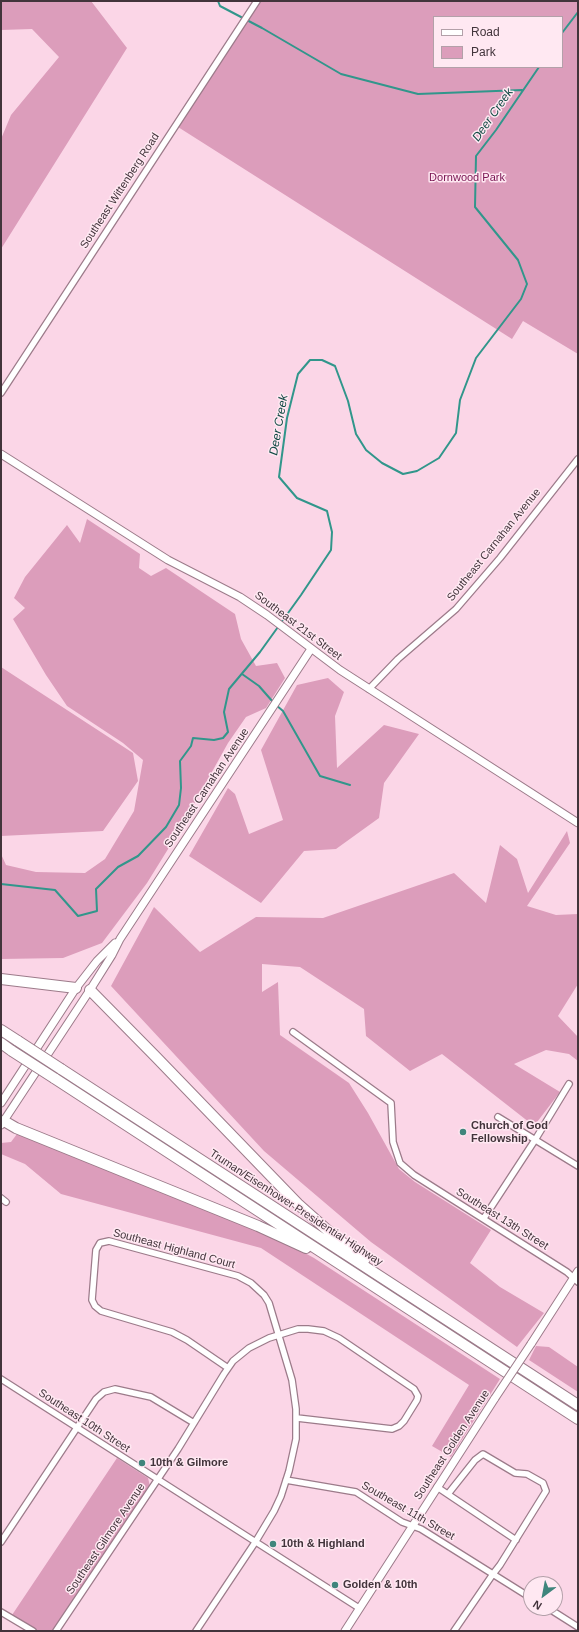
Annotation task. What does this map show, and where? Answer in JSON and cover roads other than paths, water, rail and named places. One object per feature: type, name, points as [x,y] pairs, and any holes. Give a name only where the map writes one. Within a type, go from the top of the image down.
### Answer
[{"type":"highway","points":[[1,979],[76,988]]},
{"type":"highway","points":[[90,990],[156,1056],[298,1204],[335,1237],[393,1278],[435,1312]]},
{"type":"highway","name":"Truman/Eisenhower Presidential Highway","points":[[1,1030],[578,1405]]},
{"type":"highway","name":"Truman/Eisenhower Presidential Highway","points":[[1,1043],[578,1419]]},
{"type":"highway","points":[[2,1122],[258,1226],[296,1243],[328,1262],[368,1282]]},
{"type":"street","name":"Southeast Wittenberg Road","points":[[1,393],[257,1]]},
{"type":"street","name":"Southeast 21st Street","points":[[1,454],[168,560],[240,597],[267,614],[311,649],[369,689],[578,823]]},
{"type":"street","name":"Southeast Carnahan Avenue","points":[[369,689],[398,659],[456,609],[500,558],[578,459]]},
{"type":"street","name":"Southeast Carnahan Avenue","points":[[2,1122],[90,990],[112,955],[120,939],[311,649]]},
{"type":"street","name":"Southeast Carnahan Avenue","points":[[1,1103],[76,988],[97,960],[120,939]]},
{"type":"street","points":[[76,988],[90,990]]},
{"type":"street","name":"Southeast 13th Street","points":[[293,1032],[391,1103],[393,1142],[400,1163],[414,1175],[484,1218],[567,1272],[576,1280]]},
{"type":"street","points":[[484,1218],[535,1140],[569,1084]]},
{"type":"street","points":[[498,1117],[578,1166]]},
{"type":"street","name":"Southeast Highland Court","points":[[228,1368],[187,1340],[172,1332],[101,1311],[95,1306],[92,1300],[96,1250],[100,1243],[109,1241],[245,1279],[257,1288],[268,1300],[278,1335]]},
{"type":"street","name":"Southeast Golden Avenue","points":[[345,1631],[495,1398],[576,1280],[578,1271]]},
{"type":"street","name":"Southeast Gilmore Avenue","points":[[56,1631],[158,1480],[228,1368],[249,1348],[257,1343],[298,1329],[308,1329],[330,1333],[414,1389],[418,1396],[418,1400],[404,1421],[399,1426],[392,1429],[297,1418]]},
{"type":"street","points":[[196,1631],[256,1541],[274,1511],[286,1480],[294,1452],[297,1418],[292,1380],[278,1335]]},
{"type":"street","name":"Southeast 10th Street","points":[[1,1379],[360,1608]]},
{"type":"street","points":[[1,1542],[100,1395],[108,1390],[115,1389],[151,1397],[194,1423]]},
{"type":"street","points":[[448,1494],[475,1460],[483,1454],[515,1473],[527,1474],[543,1483],[546,1491],[500,1565],[454,1631]]},
{"type":"street","name":"Southeast 11th Street","points":[[286,1480],[356,1492],[402,1522],[421,1529],[523,1593]]},
{"type":"street","points":[[437,1487],[516,1540]]},
{"type":"street","points":[[1,1612],[33,1631]]},
{"type":"street","points":[[560,1616],[576,1627]]},
{"type":"waterway","points":[[218,1],[220,6],[262,28],[341,74],[418,94],[522,90]]},
{"type":"waterway","name":"Deer Creek","points":[[563,32],[578,12]]},
{"type":"waterway","name":"Deer Creek","points":[[1,884],[55,890],[78,916],[97,911],[96,889],[118,867],[138,856],[166,827],[179,805],[181,788],[180,761],[191,746],[193,738],[214,740],[223,738],[228,732],[224,712],[229,689],[260,652],[331,550],[332,532],[327,511],[297,498],[279,477],[287,418],[298,374],[310,360],[322,360],[335,366],[348,401],[356,434],[366,450],[382,463],[403,474],[417,471],[439,458],[456,433],[460,400],[476,358],[521,299],[527,284],[518,260],[475,207],[476,156],[496,130],[538,68]]},
{"type":"waterway","points":[[242,674],[259,686],[273,702]]},
{"type":"waterway","points":[[276,705],[283,711],[320,776],[350,785]]},
{"type":"place","name":"Church of God Fellowship","points":[[463,1132]]},
{"type":"place","name":"10th & Gilmore","points":[[142,1463]]},
{"type":"place","name":"10th & Highland","points":[[273,1544]]},
{"type":"place","name":"Golden & 10th","points":[[335,1585]]},
{"type":"park label","name":"Dornwood Park","points":[[467,178]]}]
